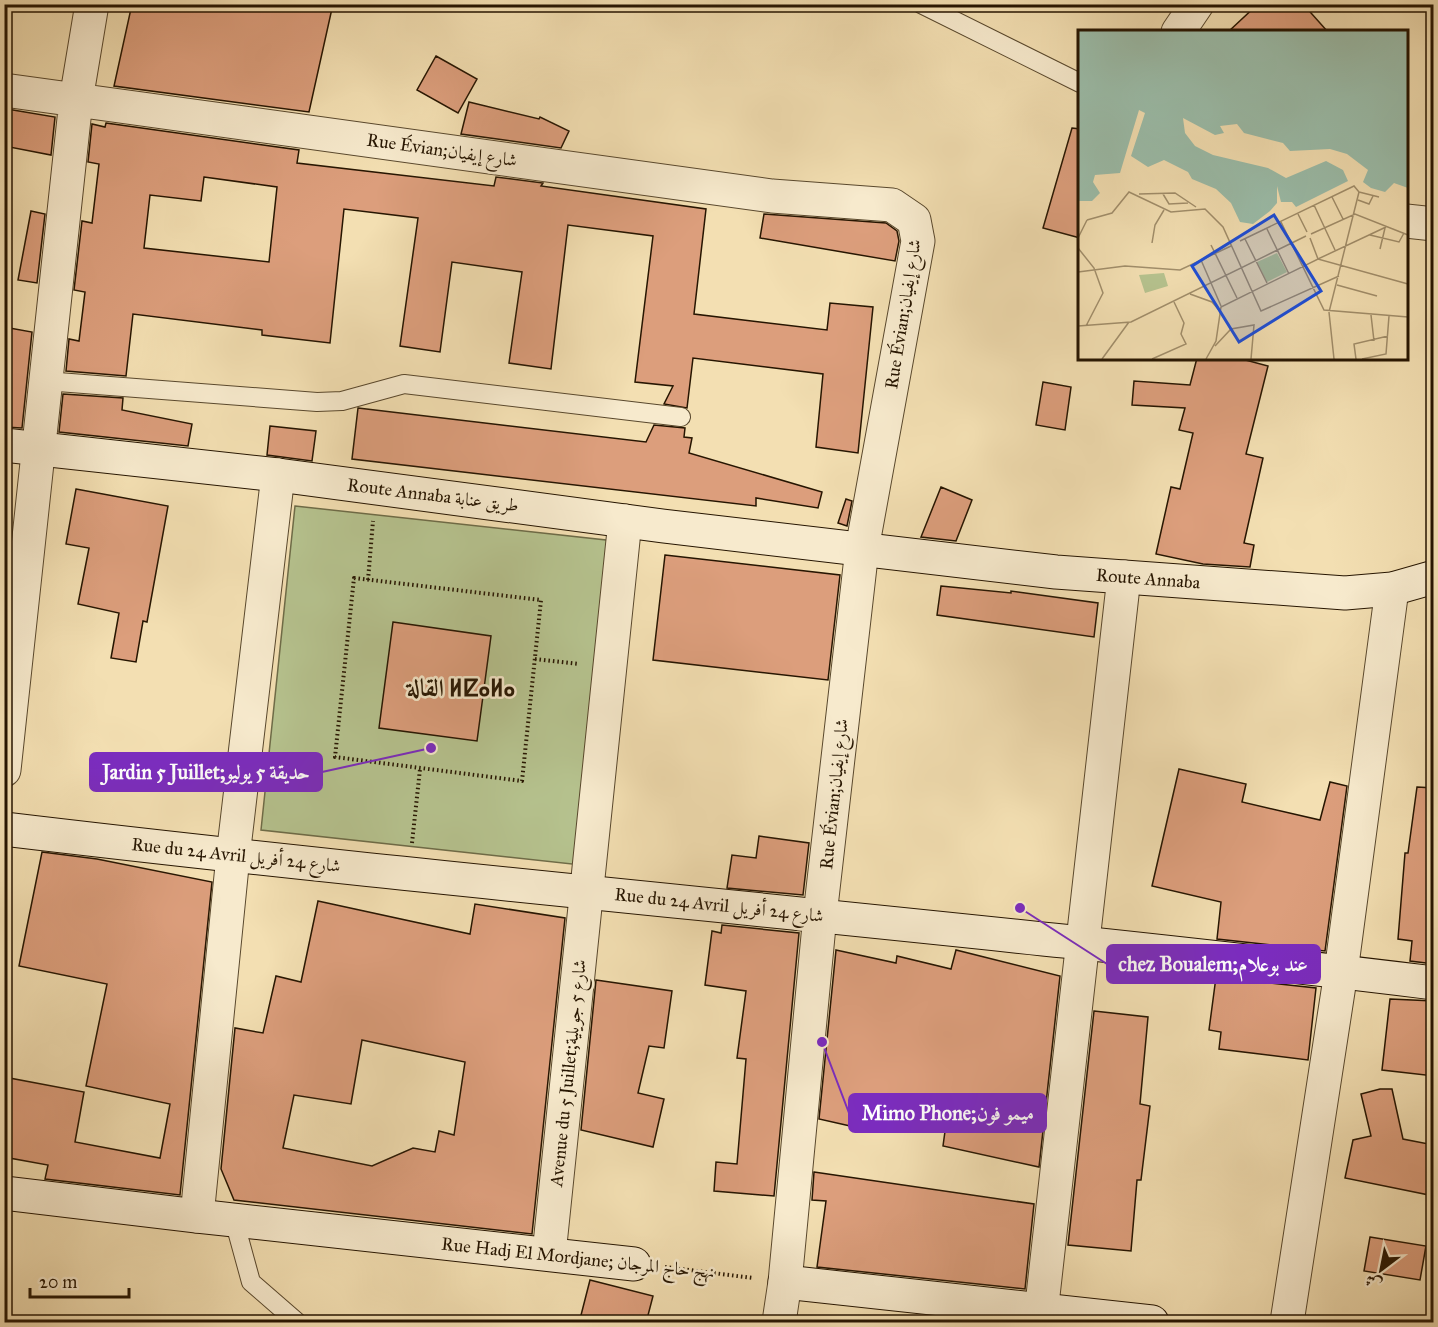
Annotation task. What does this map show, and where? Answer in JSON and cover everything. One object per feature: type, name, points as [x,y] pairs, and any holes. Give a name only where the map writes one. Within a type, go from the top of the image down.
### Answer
[{"type":"street","points":[[4,770],[76,100],[92,4]]},
{"type":"street","points":[[1179,30],[1197,4]]},
{"type":"street","name":"Rue Évian;شارع إيفيان","points":[[4,90],[772,196],[892,205],[914,220],[918,242],[862,549],[820,915],[785,1282],[779,1323]]},
{"type":"street","points":[[1408,221],[1434,224]]},
{"type":"street","name":"Route Annaba طريق عنابة","points":[[4,445],[279,475],[625,521],[862,549]]},
{"type":"street","points":[[197,1216],[233,856],[279,475]]},
{"type":"street","name":"Avenue du 5 Juillet;شارع 5 جويلية","points":[[549,1254],[625,521]]},
{"type":"street","name":"Route Annaba","points":[[862,549],[1056,572],[1345,593],[1392,589],[1434,577]]},
{"type":"street","points":[[1041,1316],[1124,577]]},
{"type":"street","points":[[1287,1323],[1341,972],[1392,589]]},
{"type":"street","name":"Rue du 24 Avril شارع 24 أفريل","points":[[4,829],[233,856],[820,915],[1434,983]]},
{"type":"street","name":"Rue Hadj El Mordjane; نهج حاج المرجان","points":[[4,1193],[634,1264]]},
{"type":"street","points":[[785,1282],[1041,1316],[1152,1323]]},
{"type":"lane","points":[[921,4],[1078,82]]},
{"type":"lane","points":[[45,381],[317,402],[342,401],[404,384],[681,417]]},
{"type":"lane","points":[[234,1220],[251,1282],[297,1323]]},
{"type":"path","points":[[368,580],[376,488]]},
{"type":"path","points":[[354,578],[541,600],[535,658],[522,781],[335,757],[354,578]]},
{"type":"path","points":[[535,658],[580,664]]},
{"type":"path","points":[[408,874],[420,769]]},
{"type":"path","name":"Rue Hadj El Mordjane; نهج حاج المرجان","points":[[634,1264],[785,1282]]},
{"type":"green space","points":[[295,506],[615,541],[581,865],[261,830]]},
{"type":"building","points":[[132,4],[148,4],[171,10],[172,4],[333,4],[309,112],[114,86]]},
{"type":"building","points":[[1258,4],[1303,4],[1326,30],[1230,30]]},
{"type":"building","points":[[436,56],[477,79],[458,113],[417,90]]},
{"type":"building","points":[[469,102],[539,119],[540,117],[569,131],[561,148],[461,134]]},
{"type":"building","points":[[7,109],[55,117],[51,155],[4,146],[4,121]]},
{"type":"building","points":[[106,123],[299,150],[297,163],[494,186],[496,177],[543,183],[541,186],[706,209],[694,314],[827,330],[830,303],[873,307],[858,453],[816,447],[823,374],[693,358],[687,408],[664,404],[673,386],[635,382],[653,236],[568,225],[551,369],[509,363],[522,272],[452,262],[440,352],[400,346],[418,218],[344,209],[330,343],[262,335],[262,330],[133,314],[126,376],[66,371],[69,339],[79,341],[85,292],[74,290],[82,221],[92,223],[99,164],[88,162],[92,124],[105,127]],"holes":[[[204,177],[277,187],[269,262],[144,248],[150,195],[201,201]]]},
{"type":"building","points":[[1072,128],[1078,129],[1078,237],[1043,228]]},
{"type":"building","points":[[31,211],[45,214],[37,283],[18,280]]},
{"type":"building","points":[[764,214],[886,223],[897,231],[899,241],[895,261],[760,238]]},
{"type":"building","points":[[4,327],[32,332],[22,428],[4,427]]},
{"type":"building","points":[[1196,360],[1246,360],[1268,366],[1246,454],[1263,458],[1244,543],[1254,545],[1250,567],[1203,564],[1156,554],[1171,487],[1180,489],[1193,433],[1179,430],[1185,408],[1132,405],[1134,381],[1190,385]]},
{"type":"building","points":[[1043,382],[1071,387],[1065,430],[1036,425]]},
{"type":"building","points":[[63,394],[123,398],[122,410],[192,424],[188,446],[59,432]]},
{"type":"building","points":[[358,408],[646,442],[654,425],[685,428],[684,437],[692,438],[689,453],[822,492],[818,508],[756,498],[756,506],[352,459]]},
{"type":"building","points":[[270,426],[316,431],[312,461],[267,455]]},
{"type":"building","points":[[941,487],[972,500],[956,541],[921,537]]},
{"type":"building","points":[[76,489],[168,506],[147,622],[143,621],[136,662],[111,658],[119,613],[78,604],[89,548],[66,544]]},
{"type":"building","points":[[846,499],[852,501],[847,526],[838,523]]},
{"type":"building","points":[[665,555],[840,575],[828,680],[653,660]]},
{"type":"building","points":[[941,586],[1011,593],[1011,591],[1098,603],[1094,637],[937,615]]},
{"type":"building","points":[[393,622],[491,636],[477,741],[379,728]]},
{"type":"building","points":[[1179,769],[1246,784],[1242,802],[1320,820],[1330,782],[1347,786],[1325,951],[1217,939],[1221,902],[1152,886]]},
{"type":"building","points":[[1417,787],[1434,788],[1434,964],[1410,961],[1412,941],[1398,939],[1405,853],[1408,853]]},
{"type":"building","points":[[759,836],[809,843],[803,895],[727,888],[732,855],[756,858]]},
{"type":"building","points":[[42,852],[97,859],[212,882],[180,1195],[45,1179],[48,1165],[4,1157],[4,1077],[84,1092],[75,1142],[160,1158],[170,1104],[86,1086],[107,984],[19,966]]},
{"type":"building","points":[[318,901],[470,934],[475,904],[565,918],[532,1234],[234,1200],[221,1169],[235,1028],[263,1033],[276,976],[301,982]],"holes":[[[362,1040],[465,1062],[454,1135],[439,1131],[435,1152],[413,1148],[372,1166],[283,1148],[294,1095],[351,1104]]]},
{"type":"building","points":[[722,925],[799,933],[774,1196],[714,1191],[716,1162],[737,1164],[746,1059],[737,1058],[746,991],[705,985],[712,931],[721,933]]},
{"type":"building","points":[[836,950],[896,963],[897,956],[951,969],[956,950],[1060,976],[1039,1167],[943,1146],[946,1124],[872,1108],[868,1130],[819,1119]]},
{"type":"building","points":[[1216,977],[1316,988],[1308,1060],[1219,1049],[1221,1032],[1209,1030]]},
{"type":"building","points":[[596,980],[672,991],[664,1048],[649,1046],[638,1093],[664,1099],[653,1147],[581,1130]]},
{"type":"building","points":[[1390,999],[1434,1001],[1434,1076],[1382,1070]]},
{"type":"building","points":[[1094,1011],[1148,1017],[1140,1104],[1150,1106],[1141,1180],[1137,1180],[1131,1251],[1068,1245]]},
{"type":"building","points":[[1380,1089],[1392,1089],[1403,1139],[1434,1145],[1434,1196],[1345,1178],[1353,1140],[1371,1136],[1361,1094]]},
{"type":"building","points":[[814,1172],[1034,1204],[1025,1289],[817,1267],[826,1201],[812,1200]]},
{"type":"building","points":[[1370,1237],[1426,1246],[1420,1280],[1364,1271]]},
{"type":"building","points":[[590,1280],[653,1296],[646,1323],[579,1323]]},
{"type":"place","name":"Jardin 5 Juillet;حديقة 5 يوليو","points":[[431,748]]},
{"type":"place","name":"chez Boualem;عند بوعلام","points":[[1020,908]]},
{"type":"place","name":"Mimo Phone;ميمو فون","points":[[822,1042]]},
{"type":"district","name":"القالة ⵍⵇⴰⵍⴰ","points":[[461,688]]}]
